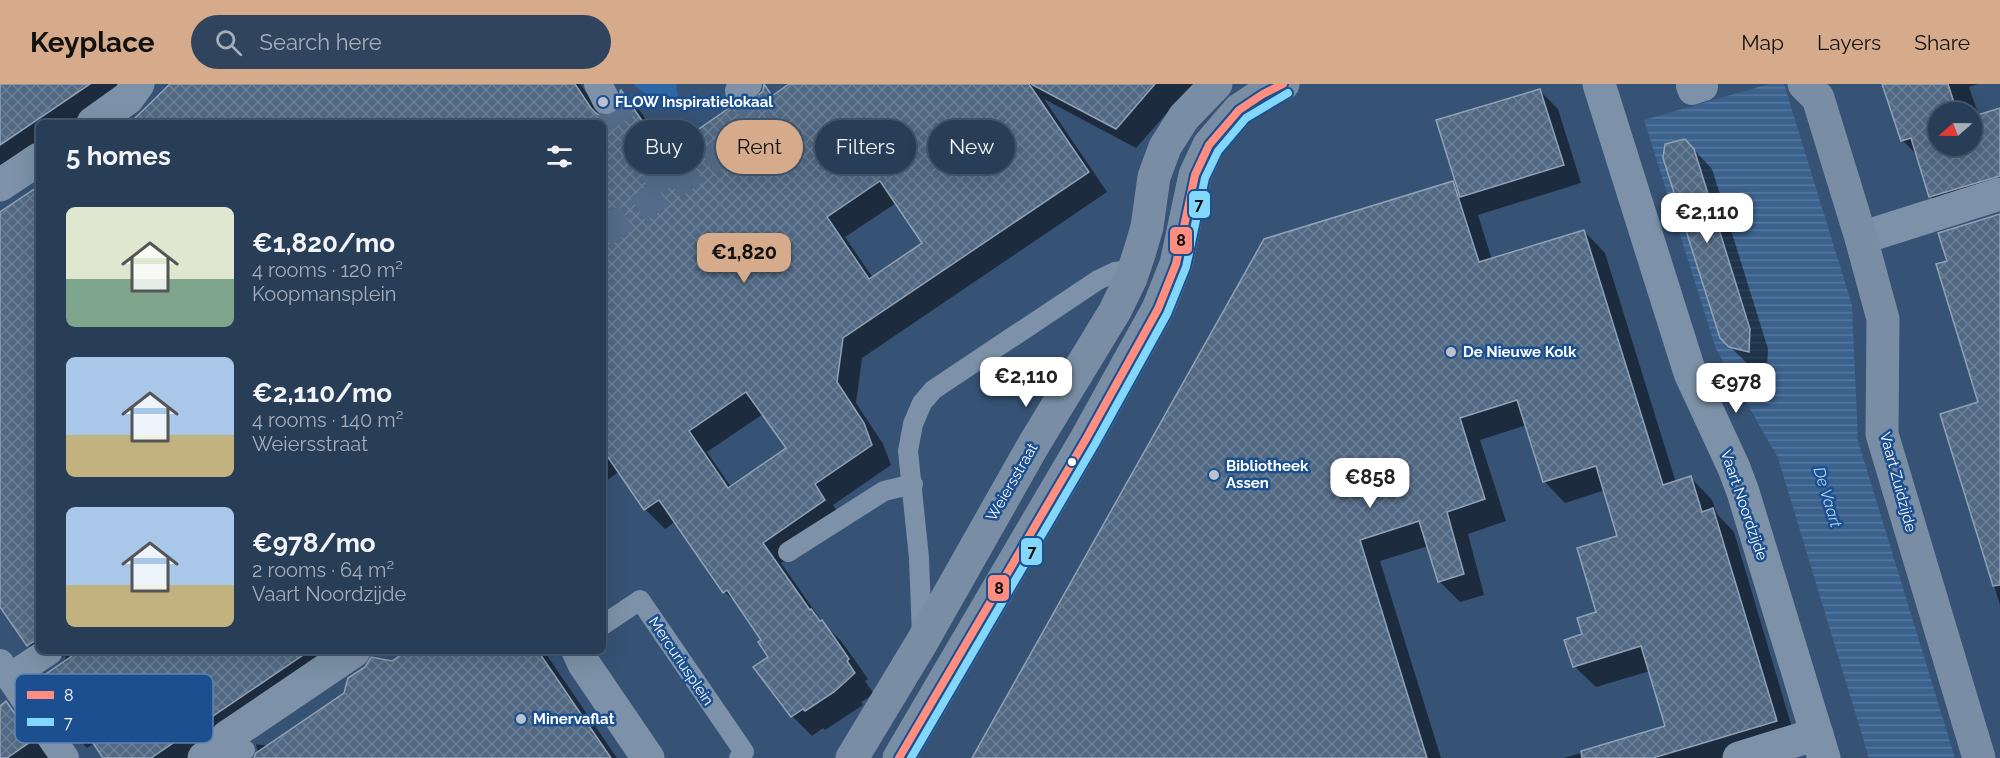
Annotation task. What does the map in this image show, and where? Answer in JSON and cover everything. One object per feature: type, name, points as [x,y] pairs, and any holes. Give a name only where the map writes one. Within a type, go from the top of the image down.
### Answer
[{"type":"main road","name":"Weiersstraat","points":[[852,758],[922,642],[1034,444],[1115,311],[1134,269],[1147,227],[1152,186],[1165,147],[1184,117],[1217,84]]},
{"type":"main road","points":[[899,758],[1086,439],[1158,309],[1176,264],[1195,175],[1209,145],[1239,110],[1283,84]]},
{"type":"main road","name":"Vaart Zuidzijde","points":[[1814,89],[1862,238],[1883,319],[1882,434],[1979,758]]},
{"type":"street","points":[[97,120],[128,98],[138,84]]},
{"type":"street","points":[[1217,84],[1239,110]]},
{"type":"street","name":"Vaart Noordzijde","points":[[1599,84],[1690,373],[1743,492],[1821,746]]},
{"type":"street","points":[[1696,84],[1690,86],[1692,91],[1704,87],[1703,84]]},
{"type":"street","points":[[0,184],[36,161]]},
{"type":"street","points":[[1862,238],[2000,194]]},
{"type":"street","points":[[15,685],[5,670],[42,654]]},
{"type":"street","points":[[222,755],[227,737],[350,654]]},
{"type":"street","points":[[579,654],[648,758]]},
{"type":"street","points":[[55,743],[65,758]]},
{"type":"street","points":[[1739,758],[1821,746]]},
{"type":"lane","points":[[1159,162],[1195,175]]},
{"type":"lane","points":[[922,642],[919,558],[908,451],[913,424],[922,404],[933,390],[1098,280],[1115,272],[1134,269]]},
{"type":"lane","points":[[788,552],[884,491],[913,484]]},
{"type":"lane","name":"Mercuriusplein","points":[[606,623],[640,600],[744,752],[739,758]]},
{"type":"shaded area","points":[[633,84],[676,84],[678,95],[672,100],[661,98],[646,93]]},
{"type":"water","name":"De Vaart","points":[[1769,84],[1784,84],[1852,305],[1858,441],[1955,758],[1869,758],[1778,458],[1716,349],[1644,120]]},
{"type":"building","points":[[0,84],[90,84],[36,120],[0,145]]},
{"type":"building","points":[[170,84],[575,84],[591,108],[597,114],[606,116],[620,109],[621,90],[641,120],[624,120],[624,174],[704,174],[704,125],[732,106],[741,107],[749,104],[763,91],[764,84],[772,96],[789,84],[1029,84],[1089,172],[843,338],[837,382],[864,423],[872,445],[815,484],[825,500],[763,543],[810,610],[820,621],[822,620],[849,659],[847,661],[855,673],[834,692],[805,711],[803,709],[791,717],[753,667],[768,657],[758,642],[761,640],[727,590],[723,593],[659,500],[644,510],[606,454],[606,120],[133,120]],"holes":[[[880,181],[922,243],[869,279],[827,217]],[[746,392],[786,448],[728,488],[689,431]]]},
{"type":"building","points":[[1031,84],[1155,84],[1116,129]]},
{"type":"building","points":[[1882,84],[1948,84],[1954,102],[1928,102],[1928,156],[1982,156],[1982,114],[2000,108],[2000,176],[1929,197],[1911,138],[1901,141]]},
{"type":"building","points":[[1540,89],[1564,165],[1460,197],[1436,120]]},
{"type":"building","points":[[1685,139],[1694,149],[1750,329],[1749,352],[1729,347],[1720,338],[1663,158],[1665,144]]},
{"type":"building","name":"De Nieuwe Kolk","points":[[1453,181],[1479,262],[1584,230],[1663,485],[1691,476],[1702,512],[1713,508],[1777,721],[1653,758],[1582,758],[1581,751],[1665,726],[1641,646],[1573,667],[1564,640],[1582,634],[1577,618],[1596,612],[1577,548],[1617,536],[1596,466],[1543,482],[1517,400],[1460,418],[1485,499],[1447,512],[1464,574],[1438,582],[1419,521],[1360,540],[1427,758],[972,758],[1264,239]]},
{"type":"building","points":[[36,188],[36,640],[27,646],[0,607],[0,212]]},
{"type":"building","points":[[2000,214],[2000,585],[1993,586],[1940,414],[1978,402],[1936,264],[1947,261],[1938,233]]},
{"type":"building","points":[[75,654],[305,654],[213,716],[213,674],[46,674]]},
{"type":"building","points":[[402,654],[540,654],[611,758],[254,758],[256,753],[344,693],[348,678],[365,667],[371,657],[392,661]]},
{"type":"building","points":[[6,701],[15,714],[15,743],[29,743],[7,758],[0,758],[0,706]]},
{"type":"building","points":[[93,743],[173,743],[151,758],[103,758]]},
{"type":"tunnel","points":[[606,231],[762,125],[739,91]]},
{"type":"tunnel","points":[[606,100],[667,189]]},
{"type":"transit line","name":"8","points":[[899,758],[1086,439],[1158,309],[1176,264],[1195,175],[1209,145],[1239,110],[1283,84]]},
{"type":"transit line","name":"7","points":[[911,758],[1095,444],[1167,314],[1186,267],[1205,178],[1218,151],[1246,118],[1288,93]]},
{"type":"place","name":"FLOW Inspiratielokaal","points":[[603,102]]},
{"type":"place","name":"De Nieuwe Kolk","points":[[1451,352]]},
{"type":"place","name":"Bibliotheek Assen","points":[[1214,475]]},
{"type":"place","name":"Minervaflat","points":[[521,719]]}]
